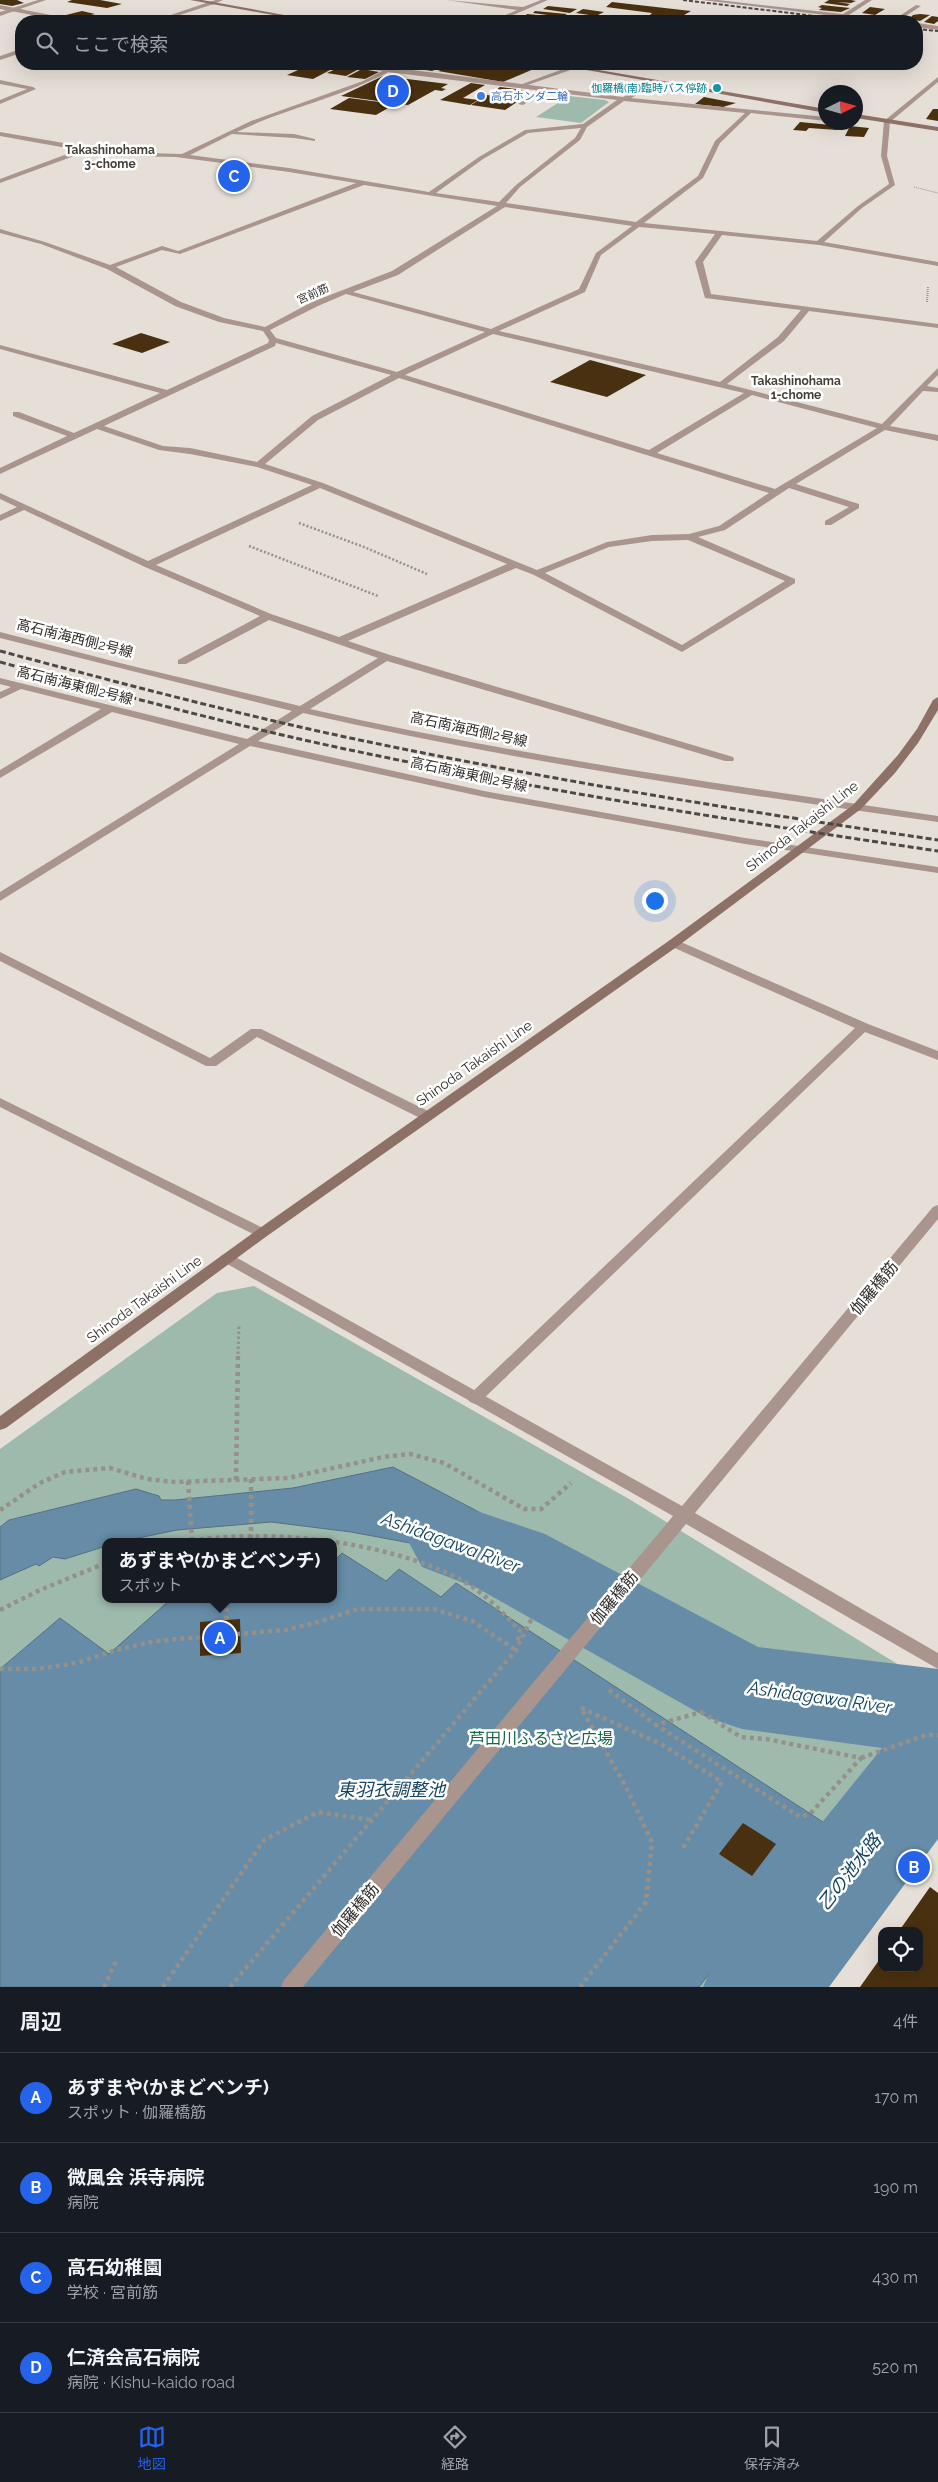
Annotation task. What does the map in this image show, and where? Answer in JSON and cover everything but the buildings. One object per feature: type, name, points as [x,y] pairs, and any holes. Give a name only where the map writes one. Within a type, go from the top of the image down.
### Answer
[{"type":"main road","points":[[193,0],[280,15]]},
{"type":"main road","points":[[591,70],[818,110]]},
{"type":"main road","points":[[863,118],[938,129]]},
{"type":"main road","name":"Shinoda Takaishi Line","points":[[0,1424],[262,1233],[674,943],[857,808],[880,784],[932,714],[938,700]]},
{"type":"street","points":[[0,14],[43,0]]},
{"type":"street","points":[[175,15],[220,0]]},
{"type":"street","points":[[449,0],[524,9]]},
{"type":"street","points":[[510,15],[545,0]]},
{"type":"street","points":[[705,0],[835,15]]},
{"type":"street","points":[[755,6],[765,0]]},
{"type":"street","points":[[846,15],[869,0]]},
{"type":"street","points":[[905,15],[918,6]]},
{"type":"street","points":[[0,7],[40,15]]},
{"type":"street","points":[[923,26],[938,28]]},
{"type":"street","points":[[0,58],[15,53]]},
{"type":"street","points":[[184,156],[253,122],[365,82],[386,70]]},
{"type":"street","points":[[396,70],[544,90],[748,113],[818,118]]},
{"type":"street","points":[[520,86],[565,70]]},
{"type":"street","points":[[819,243],[860,207],[892,185],[884,156],[887,121],[938,79]]},
{"type":"street","points":[[0,82],[33,89],[0,102]]},
{"type":"street","name":"宮前筋","points":[[266,329],[316,304],[395,273],[503,205],[502,202],[518,186],[578,139],[585,126],[623,99],[660,82]]},
{"type":"street","points":[[521,104],[544,90]]},
{"type":"street","points":[[260,465],[315,418],[398,376],[582,290],[598,254],[634,224],[701,178],[717,142],[748,113]]},
{"type":"street","points":[[430,194],[481,158],[527,132],[585,126]]},
{"type":"street","points":[[0,134],[85,150],[184,156],[289,170],[430,194],[634,224],[819,243],[938,264]]},
{"type":"street","points":[[232,134],[294,136],[313,140]]},
{"type":"street","points":[[0,181],[85,150]]},
{"type":"street","points":[[110,267],[162,248],[178,253],[364,183]]},
{"type":"street","points":[[0,231],[43,243],[110,267],[178,304],[222,320],[266,329],[273,340],[398,376],[776,492]]},
{"type":"street","points":[[720,233],[699,262],[708,296],[938,326]]},
{"type":"street","points":[[346,292],[531,342],[721,385],[884,427],[938,438]]},
{"type":"street","points":[[721,385],[781,339],[806,309]]},
{"type":"street","points":[[0,471],[272,344],[273,340]]},
{"type":"street","points":[[0,347],[169,393]]},
{"type":"street","points":[[536,573],[607,545],[652,538],[689,536],[722,528],[776,492],[884,427],[938,370]]},
{"type":"street","points":[[922,388],[938,390]]},
{"type":"street","points":[[649,454],[750,393]]},
{"type":"street","points":[[16,414],[74,436]]},
{"type":"street","points":[[96,426],[162,448],[190,451],[260,465],[320,485],[536,573],[682,648],[792,581],[689,536]]},
{"type":"street","points":[[148,565],[320,485]]},
{"type":"street","points":[[790,485],[856,506],[828,523]]},
{"type":"street","points":[[0,496],[148,565],[268,616],[386,657],[729,759]]},
{"type":"street","points":[[0,518],[24,507]]},
{"type":"street","points":[[341,640],[516,564]]},
{"type":"street","points":[[182,662],[268,616]]},
{"type":"street","name":"高石南海西側2号線","points":[[0,635],[303,709],[506,752],[673,781],[938,819]]},
{"type":"street","points":[[0,897],[386,657]]},
{"type":"street","name":"高石南海東側2号線","points":[[0,681],[18,687],[248,742],[484,794],[800,849],[938,870]]},
{"type":"street","points":[[0,696],[18,687]]},
{"type":"street","points":[[0,775],[109,709]]},
{"type":"street","points":[[674,943],[863,1027],[938,1056]]},
{"type":"street","points":[[0,956],[211,1063],[256,1032],[427,1116]]},
{"type":"street","points":[[475,1398],[863,1027]]},
{"type":"street","points":[[0,1102],[262,1233]]},
{"type":"street","name":"伽羅橋筋","points":[[291,1987],[938,1210]]},
{"type":"street","points":[[227,1258],[683,1514],[938,1662]]},
{"type":"path","points":[[918,322],[927,303],[929,279]]},
{"type":"path","points":[[265,511],[364,547],[460,588]]},
{"type":"path","points":[[215,534],[338,579],[410,610]]},
{"type":"path","points":[[236,1480],[239,1325]]},
{"type":"path","points":[[0,1510],[40,1483],[65,1472],[110,1468],[147,1479],[175,1482],[288,1478],[383,1457],[410,1454],[444,1463],[524,1509],[541,1509],[573,1481]]},
{"type":"path","points":[[251,1479],[251,1538],[290,1538]]},
{"type":"path","points":[[188,1481],[192,1538]]},
{"type":"path","points":[[204,1538],[220,1538]]},
{"type":"path","points":[[337,1541],[353,1542],[412,1560],[463,1581],[499,1608],[520,1631],[516,1650]]},
{"type":"path","points":[[0,1610],[40,1590],[102,1565]]},
{"type":"path","points":[[226,1636],[227,1603]]},
{"type":"path","points":[[0,1669],[37,1669],[77,1663],[116,1650],[155,1641],[285,1630],[319,1622],[357,1609],[434,1609],[472,1621],[516,1650]]},
{"type":"path","points":[[230,1987],[516,1650],[532,1618]]},
{"type":"path","points":[[608,1690],[656,1724],[800,1817],[810,1814],[861,1758],[926,1735],[938,1736]]},
{"type":"path","points":[[580,1987],[646,1902],[652,1842],[625,1785],[580,1708],[661,1744],[722,1782],[683,1848]]},
{"type":"path","points":[[656,1724],[701,1712],[741,1737],[766,1739],[861,1758]]},
{"type":"path","points":[[163,1987],[264,1840],[318,1812],[372,1820]]},
{"type":"path","points":[[104,1987],[116,1961]]},
{"type":"green space","points":[[569,96],[609,102],[581,123],[536,117]]},
{"type":"green space","name":"芦田川ふるさと広場","points":[[254,1286],[629,1499],[938,1689],[938,1801],[893,1857],[826,1824],[708,1987],[0,1987],[0,1449],[217,1293]]},
{"type":"water","points":[[393,1467],[542,1545],[537,1553],[562,1566],[534,1598],[523,1593],[525,1587],[469,1561],[421,1545],[351,1532],[271,1522],[177,1530],[138,1538],[102,1538],[102,1547],[65,1559],[53,1557],[39,1566],[36,1564],[0,1580],[0,1527],[9,1520],[136,1489],[159,1496],[161,1500],[175,1500],[293,1488]]},
{"type":"water","name":"東羽衣調整池","points":[[342,1553],[386,1581],[399,1569],[441,1597],[456,1583],[826,1824],[699,1987],[0,1987],[0,1669],[60,1618],[109,1654],[166,1603],[337,1603],[337,1558]]},
{"type":"water","points":[[680,1621],[689,1636],[730,1660],[783,1676],[828,1684],[891,1685],[903,1724],[833,1723],[810,1720],[742,1704],[711,1691],[650,1658]]},
{"type":"water","points":[[846,1833],[878,1850],[769,1987],[731,1987]]},
{"type":"waterway","name":"Ashidagawa River","points":[[456,1541],[511,1561],[742,1687],[938,1712]]},
{"type":"waterway","name":"乙の池水路","points":[[761,1987],[938,1756]]},
{"type":"railway","points":[[683,0],[807,15]]},
{"type":"railway","points":[[923,30],[938,31]]},
{"type":"railway","points":[[0,651],[218,708],[423,753],[643,794],[938,840]]},
{"type":"railway","points":[[0,662],[218,720],[423,765],[643,805],[938,851]]},
{"type":"place","name":"伽羅橋(南)臨時バス停跡","points":[[717,88]]},
{"type":"place","name":"仁済会高石病院","points":[[393,91]]},
{"type":"place","name":"高石ホンダ二輪","points":[[481,96]]},
{"type":"place","name":"高石幼稚園","points":[[234,176]]},
{"type":"place","name":"あずまや(かまどベンチ)","points":[[220,1638]]},
{"type":"place","name":"微風会 浜寺病院","points":[[914,1867]]},
{"type":"district","name":"Takashinohama 3-chome","points":[[110,157]]},
{"type":"district","name":"Takashinohama 1-chome","points":[[796,388]]}]
